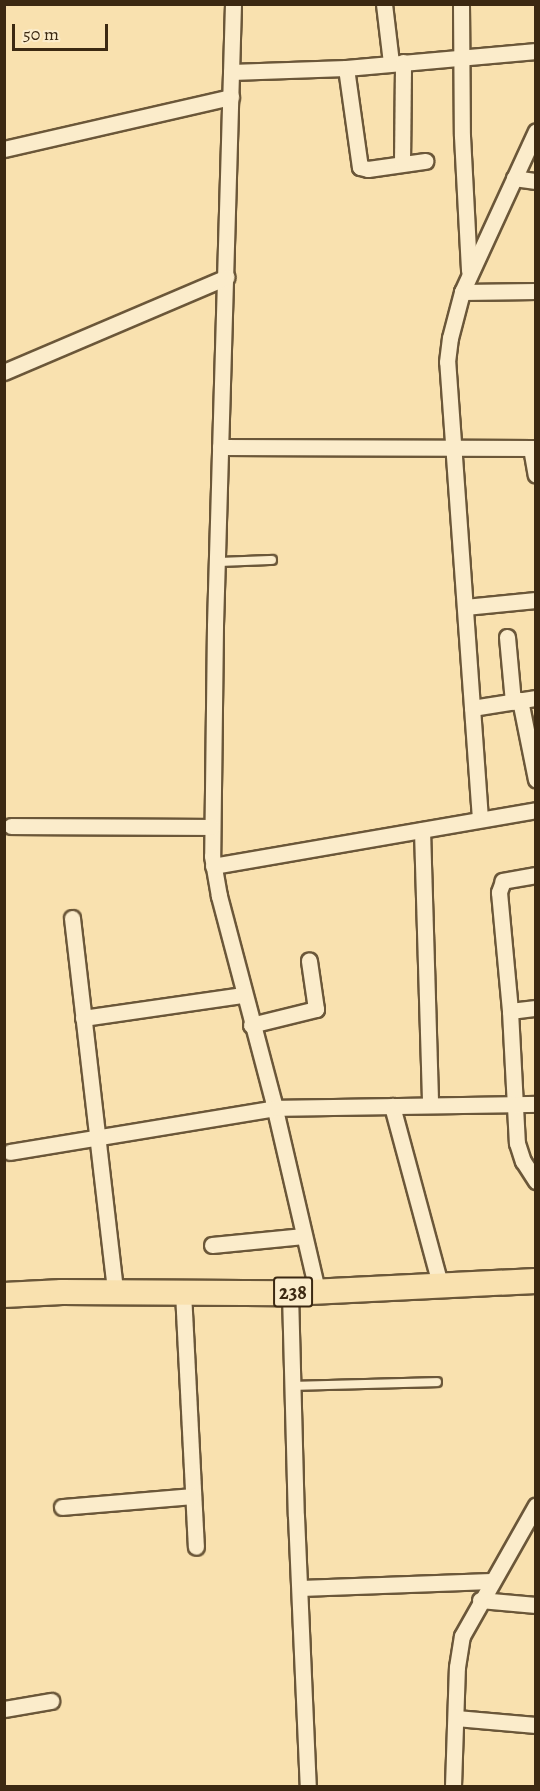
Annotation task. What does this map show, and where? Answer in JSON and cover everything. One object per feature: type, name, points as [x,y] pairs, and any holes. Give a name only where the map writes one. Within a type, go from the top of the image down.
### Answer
[{"type":"main road","name":"238","points":[[10,1295],[51,1292],[290,1293],[536,1281]]},
{"type":"street","points":[[233,4],[227,277],[217,562],[213,866],[317,1290]]},
{"type":"street","points":[[384,4],[397,62],[402,163]]},
{"type":"street","points":[[461,4],[462,136],[469,274]]},
{"type":"street","points":[[231,72],[346,68],[536,51]]},
{"type":"street","points":[[346,68],[360,166],[368,169],[425,161]]},
{"type":"street","points":[[4,149],[231,97]]},
{"type":"street","points":[[480,819],[447,362],[450,338],[462,292],[536,131]]},
{"type":"street","points":[[514,178],[536,181]]},
{"type":"street","points":[[4,372],[227,277]]},
{"type":"street","points":[[462,292],[536,291]]},
{"type":"street","points":[[220,447],[533,448],[536,475]]},
{"type":"street","points":[[465,607],[536,600]]},
{"type":"street","points":[[507,637],[523,700],[536,779]]},
{"type":"street","points":[[472,708],[523,700]]},
{"type":"street","points":[[213,866],[536,810]]},
{"type":"street","points":[[11,826],[212,827]]},
{"type":"street","points":[[422,830],[430,1105]]},
{"type":"street","points":[[536,875],[506,879],[499,887],[519,1152],[536,1181]]},
{"type":"street","points":[[72,918],[115,1292]]},
{"type":"street","points":[[251,1025],[316,1009],[309,961]]},
{"type":"street","points":[[84,1018],[243,995]]},
{"type":"street","points":[[510,1011],[536,1008]]},
{"type":"street","points":[[10,1152],[274,1108],[536,1104]]},
{"type":"street","points":[[392,1106],[440,1284]]},
{"type":"street","points":[[212,1245],[304,1236]]},
{"type":"street","points":[[183,1292],[195,1547]]},
{"type":"street","points":[[290,1293],[296,1516],[308,1786]]},
{"type":"street","points":[[62,1507],[192,1496]]},
{"type":"street","points":[[453,1786],[457,1667],[462,1636],[480,1600],[536,1504]]},
{"type":"street","points":[[300,1588],[491,1581]]},
{"type":"street","points":[[480,1600],[536,1605]]},
{"type":"street","points":[[4,1709],[51,1701]]},
{"type":"street","points":[[456,1718],[536,1725]]},
{"type":"lane","points":[[217,562],[272,560]]},
{"type":"lane","points":[[294,1386],[437,1382]]}]
